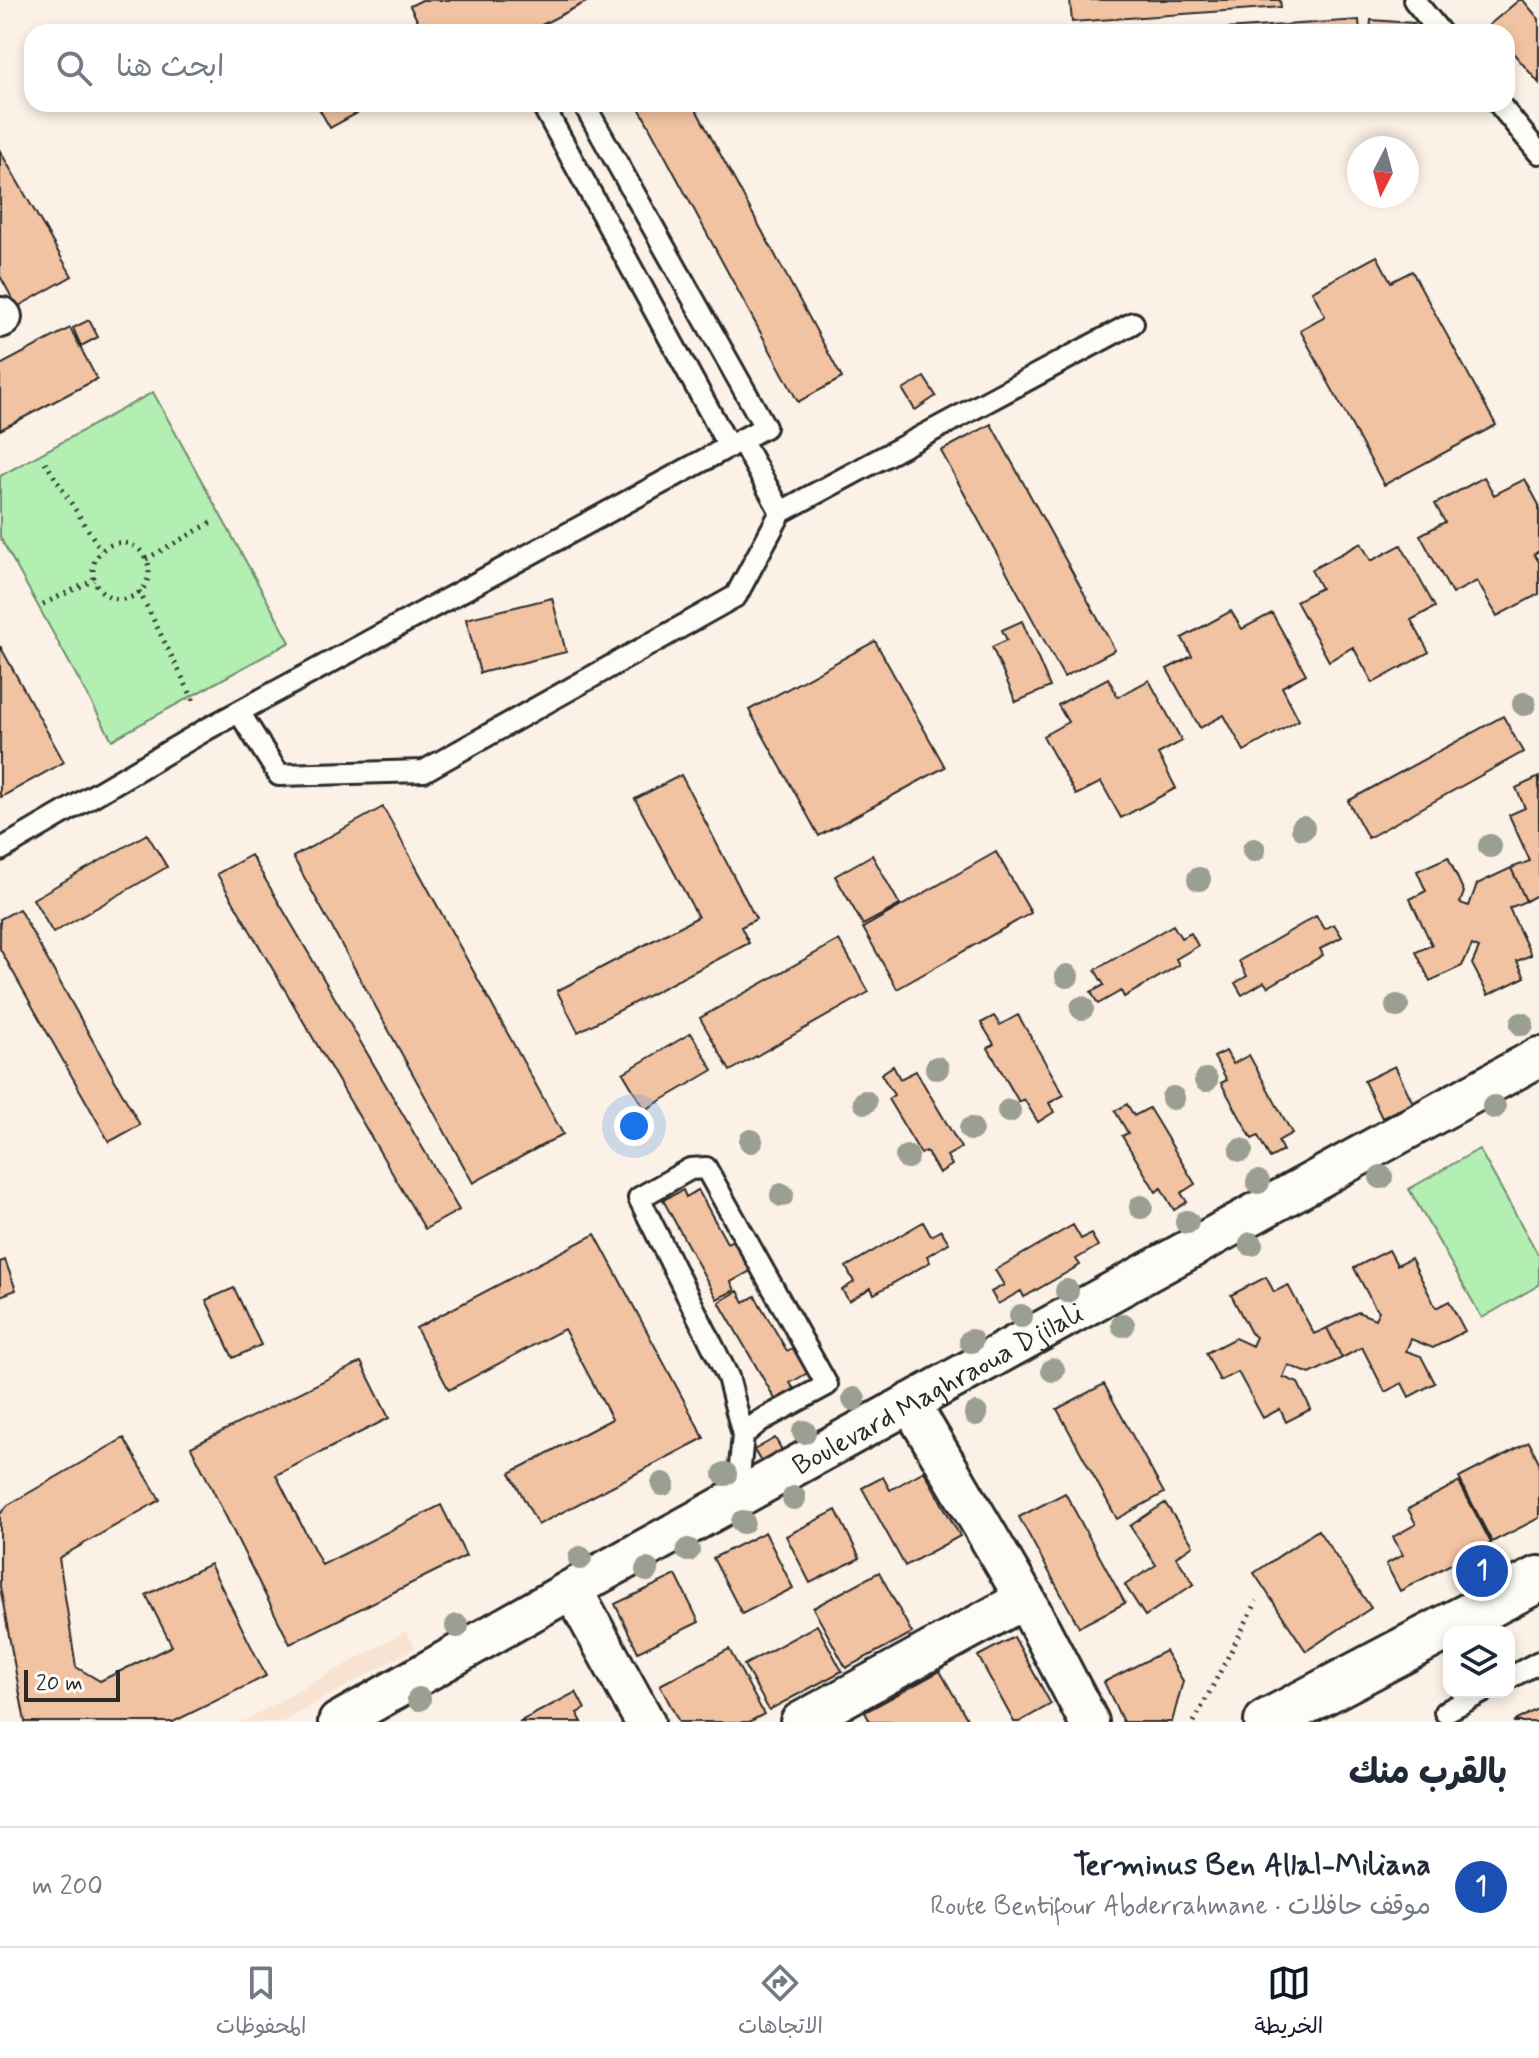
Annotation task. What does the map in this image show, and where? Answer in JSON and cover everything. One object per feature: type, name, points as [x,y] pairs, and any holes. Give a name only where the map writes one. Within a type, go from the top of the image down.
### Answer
[{"type":"main road","points":[[1267,1722],[1539,1579]]},
{"type":"street","name":"Boulevard Maghraoua Djilali","points":[[338,1722],[572,1589],[1539,1057]]},
{"type":"street","points":[[910,1403],[1025,1599],[1089,1722]]},
{"type":"street","points":[[572,1589],[645,1722]]},
{"type":"street","points":[[800,1722],[1025,1599]]},
{"type":"lane","points":[[1414,0],[1434,24]]},
{"type":"lane","points":[[547,112],[735,444],[781,512]]},
{"type":"lane","points":[[0,850],[207,729],[765,427],[588,112]]},
{"type":"lane","points":[[1506,112],[1539,153]]},
{"type":"lane","points":[[239,712],[279,775],[424,771],[736,596],[781,512],[1133,323]]},
{"type":"lane","points":[[737,1498],[743,1435],[728,1377],[639,1198],[690,1169],[706,1168],[827,1385],[760,1421],[743,1435]]},
{"type":"lane","points":[[1515,1675],[1539,1662]]},
{"type":"lane","points":[[1445,1712],[1472,1698]]},
{"type":"path","points":[[45,462],[101,550]]},
{"type":"path","points":[[146,559],[214,521]]},
{"type":"path","points":[[117,543],[134,546],[146,559],[148,576],[132,597],[114,598],[105,594],[94,580],[93,564],[101,550],[117,543]]},
{"type":"path","points":[[43,604],[94,580]]},
{"type":"path","points":[[139,591],[207,729]]},
{"type":"path","points":[[1194,1722],[1257,1601]]},
{"type":"shaded area","points":[[406,1631],[415,1648],[282,1722],[242,1722]]},
{"type":"green space","points":[[153,392],[290,642],[112,740],[0,537],[0,476]]},
{"type":"green space","points":[[1479,1149],[1539,1256],[1539,1285],[1482,1318],[1409,1189]]},
{"type":"building","points":[[422,0],[590,0],[544,24],[419,24],[410,6]]},
{"type":"building","points":[[1070,0],[1280,0],[1281,7],[1072,22]]},
{"type":"building","points":[[1519,0],[1523,0],[1539,19],[1539,83],[1515,55],[1515,24],[1490,24]]},
{"type":"building","points":[[1359,20],[1359,24],[1299,24]]},
{"type":"building","points":[[1371,20],[1427,24],[1371,24]]},
{"type":"building","points":[[321,112],[359,112],[330,128]]},
{"type":"building","points":[[641,112],[697,112],[842,378],[798,402]]},
{"type":"building","points":[[0,151],[72,276],[17,307],[0,276]]},
{"type":"building","points":[[1377,256],[1391,282],[1412,271],[1496,425],[1384,485],[1300,330],[1325,316],[1312,291]]},
{"type":"building","points":[[89,320],[98,337],[81,346],[73,328]]},
{"type":"building","points":[[70,328],[97,379],[0,430],[0,365]]},
{"type":"building","points":[[924,377],[936,396],[915,410],[903,390]]},
{"type":"building","points":[[991,424],[1115,650],[1064,677],[941,451]]},
{"type":"building","points":[[1484,477],[1494,495],[1525,479],[1539,505],[1539,551],[1534,554],[1539,562],[1539,594],[1497,616],[1477,581],[1452,594],[1420,535],[1445,522],[1435,504]]},
{"type":"building","points":[[1361,543],[1371,561],[1401,545],[1435,607],[1411,620],[1429,652],[1373,683],[1353,647],[1329,661],[1296,601],[1321,588],[1311,570]]},
{"type":"building","points":[[552,598],[566,652],[480,673],[466,619]]},
{"type":"building","points":[[1231,611],[1242,629],[1272,613],[1306,674],[1282,687],[1299,720],[1244,751],[1224,715],[1200,728],[1167,669],[1192,656],[1182,638]]},
{"type":"building","points":[[1022,621],[1050,687],[1016,702],[992,647],[1007,640],[1002,630]]},
{"type":"building","points":[[875,641],[945,767],[819,836],[749,710]]},
{"type":"building","points":[[0,646],[64,762],[1,797],[0,795]]},
{"type":"building","points":[[1108,678],[1118,697],[1149,680],[1182,741],[1158,754],[1176,788],[1121,818],[1101,782],[1076,795],[1043,736],[1068,722],[1058,705]]},
{"type":"building","points":[[1503,716],[1523,752],[1368,838],[1348,801]]},
{"type":"building","points":[[681,775],[756,919],[741,927],[749,943],[578,1032],[557,991],[698,917],[635,799]]},
{"type":"building","points":[[1539,777],[1539,894],[1526,901],[1511,868],[1530,861],[1509,815],[1525,808],[1516,788]]},
{"type":"building","points":[[383,807],[563,1134],[473,1183],[293,857]]},
{"type":"building","points":[[147,834],[167,867],[53,933],[33,899]]},
{"type":"building","points":[[996,852],[1031,913],[897,989],[863,928]]},
{"type":"building","points":[[251,855],[459,1210],[425,1229],[217,874]]},
{"type":"building","points":[[872,855],[900,905],[863,925],[835,876]]},
{"type":"building","points":[[1448,857],[1464,892],[1460,903],[1469,906],[1477,884],[1511,868],[1526,901],[1509,908],[1531,955],[1517,961],[1525,977],[1488,995],[1472,964],[1479,948],[1472,945],[1462,966],[1430,981],[1416,952],[1432,945],[1410,899],[1426,891],[1417,871]]},
{"type":"building","points":[[19,909],[140,1125],[109,1142],[0,949],[0,919]]},
{"type":"building","points":[[1316,916],[1325,929],[1334,924],[1342,937],[1320,949],[1323,955],[1268,987],[1264,982],[1242,995],[1235,983],[1247,976],[1239,961]]},
{"type":"building","points":[[1173,925],[1181,938],[1191,933],[1198,946],[1176,959],[1179,965],[1124,997],[1121,991],[1098,1004],[1091,992],[1104,985],[1095,970]]},
{"type":"building","points":[[839,940],[869,992],[730,1071],[700,1018]]},
{"type":"building","points":[[1018,1015],[1064,1095],[1049,1103],[1054,1112],[1038,1122],[1024,1099],[1019,1102],[988,1048],[994,1044],[981,1023],[994,1016],[1000,1025]]},
{"type":"building","points":[[691,1033],[713,1070],[645,1110],[623,1073]]},
{"type":"building","points":[[1226,1051],[1233,1064],[1249,1055],[1292,1133],[1278,1141],[1283,1151],[1270,1158],[1258,1136],[1252,1139],[1221,1083],[1227,1080],[1214,1057]]},
{"type":"building","points":[[893,1066],[900,1079],[916,1071],[961,1148],[947,1156],[952,1165],[939,1173],[926,1151],[921,1154],[888,1099],[894,1095],[881,1074]]},
{"type":"building","points":[[1395,1066],[1413,1103],[1382,1118],[1364,1081]]},
{"type":"building","points":[[1127,1104],[1134,1116],[1149,1108],[1195,1184],[1181,1193],[1187,1202],[1174,1210],[1161,1188],[1156,1192],[1122,1136],[1128,1133],[1115,1111]]},
{"type":"building","points":[[683,1190],[686,1197],[698,1190],[727,1243],[735,1239],[752,1270],[731,1282],[735,1290],[717,1299],[663,1200]]},
{"type":"building","points":[[923,1222],[931,1236],[941,1230],[949,1243],[927,1256],[930,1262],[874,1294],[871,1288],[849,1301],[842,1290],[854,1282],[846,1267]]},
{"type":"building","points":[[1073,1225],[1081,1239],[1091,1234],[1098,1246],[1076,1259],[1080,1265],[1024,1297],[1021,1291],[998,1304],[991,1292],[1004,1285],[995,1270]]},
{"type":"building","points":[[595,1234],[704,1438],[538,1525],[510,1473],[612,1419],[564,1329],[449,1390],[416,1328]]},
{"type":"building","points":[[1389,1250],[1397,1265],[1411,1258],[1436,1308],[1449,1301],[1465,1331],[1433,1348],[1411,1339],[1406,1351],[1421,1356],[1435,1383],[1409,1397],[1402,1383],[1385,1392],[1362,1347],[1342,1358],[1327,1328],[1358,1312],[1375,1319],[1379,1311],[1354,1268]]},
{"type":"building","points":[[5,1260],[16,1290],[0,1296],[0,1262]]},
{"type":"building","points":[[1266,1277],[1274,1292],[1288,1285],[1314,1334],[1327,1328],[1342,1358],[1310,1374],[1288,1365],[1283,1377],[1298,1383],[1311,1409],[1286,1422],[1280,1409],[1263,1418],[1238,1372],[1220,1381],[1206,1353],[1235,1338],[1252,1346],[1256,1337],[1231,1295]]},
{"type":"building","points":[[234,1288],[261,1345],[233,1358],[206,1300]]},
{"type":"building","points":[[738,1291],[744,1302],[755,1296],[787,1351],[796,1346],[811,1371],[790,1383],[798,1395],[779,1406],[719,1302]]},
{"type":"building","points":[[361,1362],[389,1418],[276,1475],[322,1565],[441,1505],[466,1556],[290,1644],[191,1447]]},
{"type":"building","points":[[1104,1384],[1164,1493],[1117,1519],[1057,1409]]},
{"type":"building","points":[[124,1438],[160,1500],[59,1558],[76,1667],[100,1681],[172,1646],[146,1595],[210,1564],[266,1676],[173,1722],[25,1722],[0,1587],[0,1514],[8,1505]]},
{"type":"building","points":[[775,1438],[782,1450],[761,1462],[754,1450]]},
{"type":"building","points":[[1529,1442],[1539,1462],[1539,1518],[1492,1542],[1459,1478]]},
{"type":"building","points":[[924,1471],[960,1536],[905,1566],[862,1488],[883,1477],[890,1490]]},
{"type":"building","points":[[1459,1482],[1491,1543],[1400,1591],[1386,1564],[1403,1555],[1393,1537],[1416,1524],[1408,1509]]},
{"type":"building","points":[[1065,1493],[1125,1603],[1079,1627],[1019,1517]]},
{"type":"building","points":[[1165,1503],[1193,1545],[1176,1557],[1194,1584],[1145,1616],[1125,1585],[1156,1565],[1130,1526]]},
{"type":"building","points":[[836,1510],[860,1558],[810,1583],[786,1536]]},
{"type":"building","points":[[1318,1530],[1371,1608],[1306,1651],[1254,1573]]},
{"type":"building","points":[[765,1532],[793,1588],[742,1614],[713,1558]]},
{"type":"building","points":[[879,1572],[912,1633],[846,1668],[813,1608]]},
{"type":"building","points":[[676,1575],[699,1622],[638,1652],[615,1604]]},
{"type":"building","points":[[817,1625],[842,1671],[769,1710],[744,1665]]},
{"type":"building","points":[[1014,1637],[1051,1704],[1019,1722],[1014,1722],[978,1656]]},
{"type":"building","points":[[729,1649],[764,1714],[749,1722],[679,1722],[660,1685]]},
{"type":"building","points":[[1165,1651],[1183,1681],[1172,1722],[1123,1722],[1104,1682]]},
{"type":"building","points":[[940,1671],[969,1722],[870,1722],[865,1712]]},
{"type":"building","points":[[576,1692],[585,1709],[577,1713],[582,1722],[519,1722]]},
{"type":"building","points":[[1539,1708],[1539,1722],[1513,1722]]},
{"type":"place","name":"Terminus Ben Allal-Miliana","points":[[1482,1571]]}]
